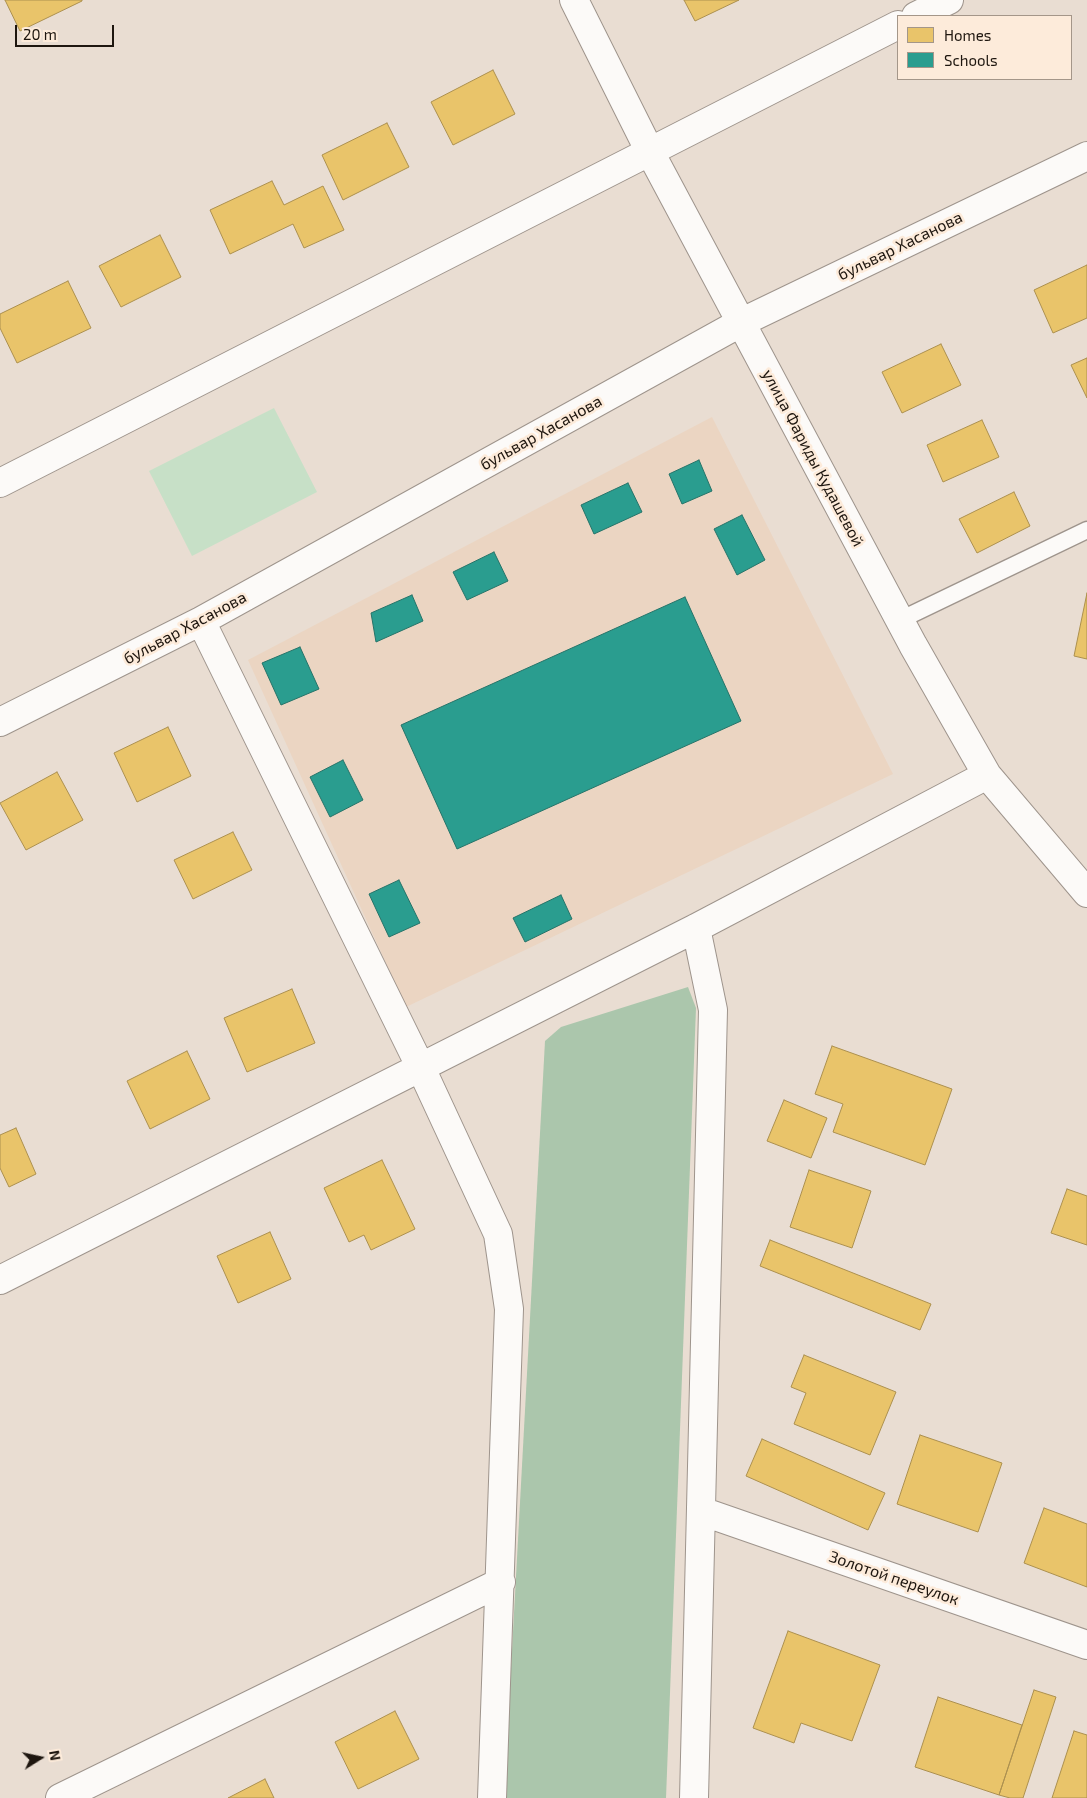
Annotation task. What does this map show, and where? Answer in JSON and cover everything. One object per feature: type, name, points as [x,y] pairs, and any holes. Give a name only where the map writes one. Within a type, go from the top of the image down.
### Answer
[{"type":"street","name":"улица Фариды Кудашевой","points":[[574,0],[649,150],[740,323],[900,620],[987,775],[1087,893]]},
{"type":"street","points":[[918,15],[949,0]]},
{"type":"street","points":[[0,483],[649,150],[897,26]]},
{"type":"street","name":"бульвар Хасанова","points":[[0,722],[201,621],[740,323],[1085,163]]},
{"type":"street","points":[[201,621],[421,1068],[498,1234],[509,1309],[492,1798]]},
{"type":"street","points":[[0,1280],[696,928],[987,775]]},
{"type":"street","points":[[694,1798],[713,1010],[696,928]]},
{"type":"street","name":"Золотой переулок","points":[[701,1510],[1087,1645]]},
{"type":"street","points":[[60,1798],[501,1582]]},
{"type":"lane","points":[[900,620],[1087,530]]},
{"type":"shaded area","points":[[712,417],[893,774],[406,1007],[248,660]]},
{"type":"green space","points":[[274,408],[317,492],[192,556],[149,471]]},
{"type":"green space","points":[[688,987],[696,1008],[666,1798],[504,1798],[545,1041],[561,1027]]},
{"type":"building: Homes","points":[[5,0],[82,0],[82,1],[20,31]]},
{"type":"building: Homes","points":[[684,0],[739,0],[695,21]]},
{"type":"building: Homes","points":[[493,70],[515,114],[453,145],[431,102]]},
{"type":"building: Homes","points":[[387,123],[409,167],[343,200],[322,155]]},
{"type":"building: Homes","points":[[272,181],[284,205],[323,186],[344,230],[304,248],[293,224],[230,254],[210,210]]},
{"type":"building: Homes","points":[[160,235],[181,277],[121,307],[99,266]]},
{"type":"building: Homes","points":[[1087,265],[1087,318],[1053,333],[1034,290]]},
{"type":"building: Homes","points":[[68,281],[91,328],[17,363],[0,328],[0,314]]},
{"type":"building: Homes","points":[[941,344],[961,385],[902,413],[882,372]]},
{"type":"building: Homes","points":[[1087,358],[1087,398],[1071,365]]},
{"type":"building: Homes","points":[[982,420],[999,457],[943,482],[927,445]]},
{"type":"building: Homes","points":[[1014,492],[1030,526],[977,553],[959,519]]},
{"type":"building: Homes","points":[[1087,593],[1087,659],[1074,656]]},
{"type":"building: Homes","points":[[168,727],[191,776],[137,802],[114,753]]},
{"type":"building: Homes","points":[[57,772],[83,820],[26,850],[0,803]]},
{"type":"building: Homes","points":[[233,832],[252,870],[193,899],[174,860]]},
{"type":"building: Homes","points":[[292,989],[315,1043],[247,1072],[224,1018]]},
{"type":"building: Homes","points":[[832,1046],[952,1089],[925,1165],[833,1132],[843,1104],[815,1094]]},
{"type":"building: Homes","points":[[187,1051],[210,1099],[150,1129],[127,1081]]},
{"type":"building: Homes","points":[[784,1100],[827,1118],[811,1158],[767,1141]]},
{"type":"building: Homes","points":[[16,1128],[36,1174],[9,1187],[0,1168],[0,1135]]},
{"type":"building: Homes","points":[[382,1160],[415,1229],[371,1250],[364,1235],[349,1242],[324,1188]]},
{"type":"building: Homes","points":[[809,1170],[871,1191],[852,1248],[790,1227]]},
{"type":"building: Homes","points":[[1067,1189],[1087,1196],[1087,1245],[1051,1233]]},
{"type":"building: Homes","points":[[270,1232],[291,1279],[238,1303],[217,1256]]},
{"type":"building: Homes","points":[[770,1240],[931,1304],[920,1330],[760,1266]]},
{"type":"building: Homes","points":[[804,1355],[896,1392],[870,1455],[794,1424],[806,1393],[791,1387]]},
{"type":"building: Homes","points":[[920,1435],[1002,1463],[978,1532],[897,1504]]},
{"type":"building: Homes","points":[[762,1439],[885,1493],[868,1530],[746,1476]]},
{"type":"building: Homes","points":[[1044,1508],[1087,1524],[1087,1587],[1024,1563]]},
{"type":"building: Homes","points":[[788,1631],[880,1665],[852,1741],[801,1723],[794,1743],[753,1728]]},
{"type":"building: Homes","points":[[1034,1690],[1056,1697],[1023,1798],[1010,1798],[999,1795]]},
{"type":"building: Homes","points":[[938,1697],[1022,1725],[999,1795],[915,1767]]},
{"type":"building: Homes","points":[[395,1711],[419,1759],[358,1789],[335,1742]]},
{"type":"building: Homes","points":[[1074,1731],[1087,1735],[1087,1798],[1052,1798]]},
{"type":"building: Homes","points":[[265,1779],[274,1798],[228,1798]]},
{"type":"building: Schools","points":[[699,460],[712,491],[682,504],[669,474]]},
{"type":"building: Schools","points":[[628,483],[642,512],[594,534],[581,505]]},
{"type":"building: Schools","points":[[742,515],[765,560],[737,575],[714,529]]},
{"type":"building: Schools","points":[[494,552],[508,581],[467,600],[453,572]]},
{"type":"building: Schools","points":[[412,595],[423,621],[376,642],[371,613]]},
{"type":"building: Schools","points":[[685,597],[741,721],[457,849],[401,725]]},
{"type":"building: Schools","points":[[300,647],[319,689],[281,705],[262,663]]},
{"type":"building: Schools","points":[[343,760],[363,800],[330,817],[310,777]]},
{"type":"building: Schools","points":[[399,880],[420,923],[389,937],[369,894]]},
{"type":"building: Schools","points":[[561,895],[572,919],[525,942],[513,918]]}]
